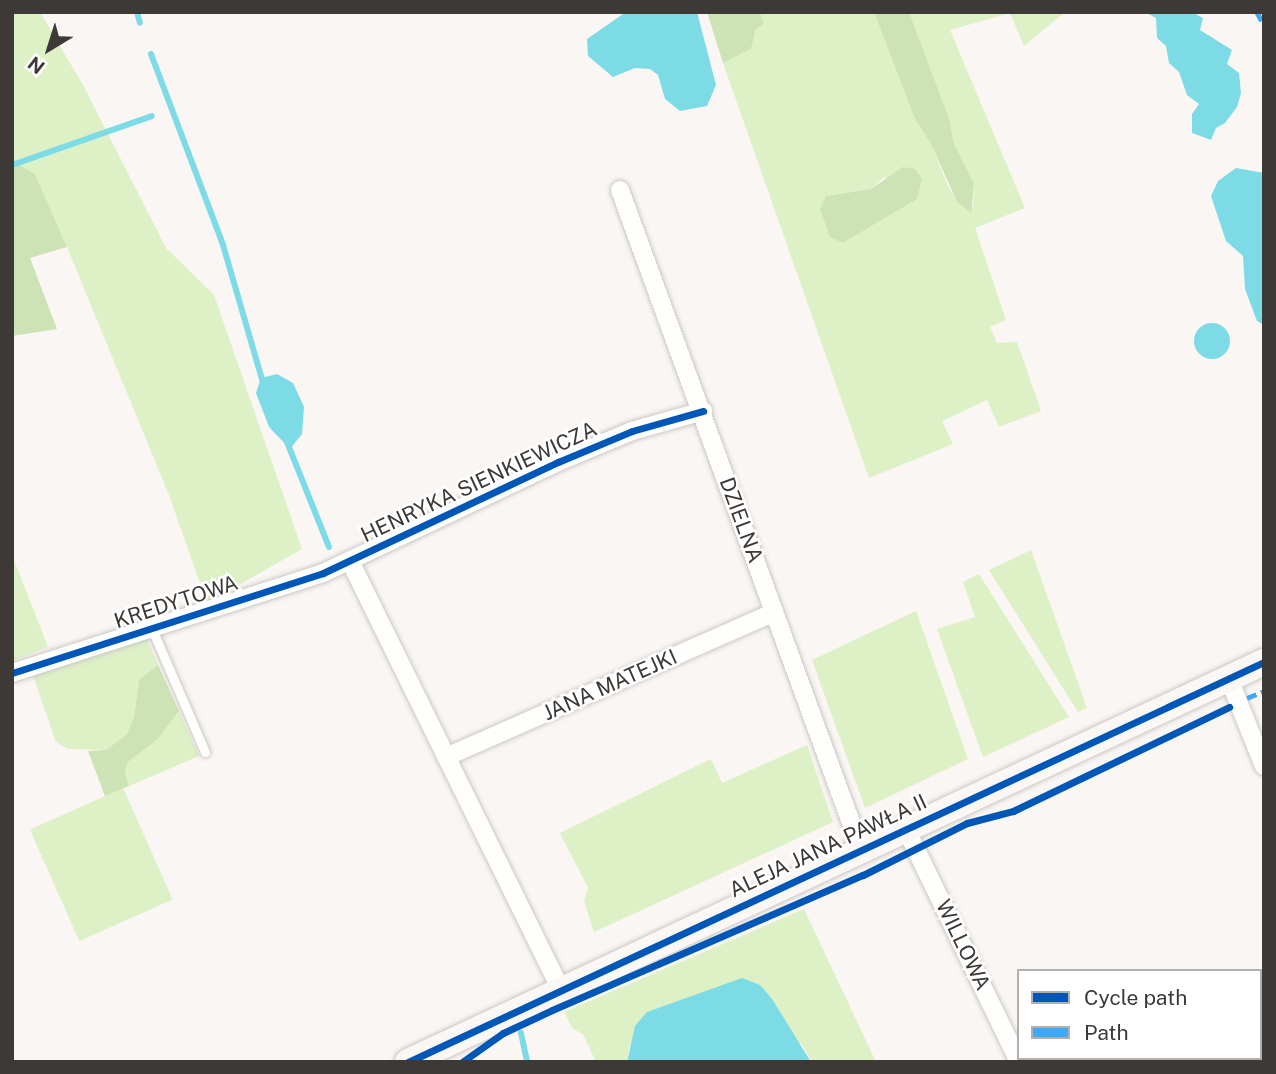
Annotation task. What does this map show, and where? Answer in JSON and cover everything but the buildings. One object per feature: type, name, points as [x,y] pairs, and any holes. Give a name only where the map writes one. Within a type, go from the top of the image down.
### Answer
[{"type":"street","name":"DZIELNA","points":[[620,190],[861,850]]},
{"type":"street","name":"HENRYKA SIENKIEWICZA","points":[[350,561],[558,462],[632,431],[702,411]]},
{"type":"street","name":"KREDYTOWA","points":[[12,673],[152,629],[350,561]]},
{"type":"street","points":[[350,561],[561,990]]},
{"type":"street","name":"JANA MATEJKI","points":[[446,757],[774,612]]},
{"type":"street","name":"ALEJA JANA PAWŁA II","points":[[408,1062],[1264,663]]},
{"type":"street","points":[[1229,679],[1264,766]]},
{"type":"street","name":"WILLOWA","points":[[906,829],[1017,1058]]},
{"type":"lane","points":[[152,629],[205,752]]},
{"type":"green space","points":[[12,12],[40,12],[83,85],[166,248],[214,295],[302,549],[207,603],[169,495],[35,174],[12,161]]},
{"type":"green space","points":[[707,12],[760,12],[764,24],[756,29],[751,49],[723,63]]},
{"type":"green space","points":[[760,12],[874,12],[914,117],[932,146],[947,184],[957,202],[973,205],[974,184],[953,141],[950,121],[909,12],[1065,12],[1024,46],[1010,13],[950,30],[1025,208],[975,228],[1006,320],[990,327],[997,343],[1017,342],[1041,411],[999,427],[987,400],[942,421],[953,444],[869,478],[723,63],[751,49],[756,29],[764,24]],"holes":[[[885,176],[897,211],[843,243],[826,196],[871,189]]]},
{"type":"green space","points":[[874,12],[909,12],[950,121],[953,141],[974,184],[971,213],[957,202],[932,146],[914,117]]},
{"type":"green space","points":[[12,161],[35,174],[67,247],[30,258],[57,329],[12,336]]},
{"type":"green space","points":[[903,167],[915,169],[922,179],[917,199],[843,243],[830,237],[820,209],[826,196],[871,189]]},
{"type":"green space","points":[[1031,550],[1087,708],[1078,712],[989,570]]},
{"type":"green space","points":[[12,555],[48,647],[12,661]]},
{"type":"green space","points":[[979,574],[1069,717],[983,757],[937,629],[975,617],[963,582]]},
{"type":"green space","points":[[916,611],[968,759],[865,808],[812,660]]},
{"type":"green space","points":[[146,637],[158,665],[139,680],[134,717],[127,734],[106,750],[68,749],[56,742],[33,676]]},
{"type":"green space","points":[[158,665],[179,711],[157,740],[128,762],[125,773],[129,786],[105,796],[88,751],[106,750],[127,734],[134,717],[139,680]]},
{"type":"green space","points":[[179,711],[199,756],[129,786],[125,773],[128,762],[157,740]]},
{"type":"green space","points":[[807,745],[833,822],[594,932],[584,901],[588,888],[560,833],[711,759],[722,783]]},
{"type":"green space","points":[[123,788],[173,899],[79,941],[30,829]]},
{"type":"green space","points":[[804,909],[876,1062],[812,1062],[801,1043],[630,1043],[627,1062],[596,1062],[583,1034],[573,1029],[564,1012]]},
{"type":"water","points":[[626,12],[697,12],[716,85],[707,106],[680,111],[665,99],[658,75],[650,69],[635,68],[613,77],[588,56],[587,39]]},
{"type":"water","points":[[1145,12],[1192,12],[1203,18],[1200,30],[1232,50],[1227,64],[1239,73],[1241,93],[1237,107],[1225,123],[1216,128],[1211,140],[1192,133],[1192,114],[1199,104],[1187,95],[1179,72],[1169,63],[1166,46],[1157,38],[1156,18]]},
{"type":"water","points":[[1236,168],[1264,173],[1264,325],[1257,321],[1245,289],[1243,256],[1226,241],[1211,196],[1218,181]]},
{"type":"water","points":[[1212,323],[1225,328],[1230,341],[1225,354],[1212,359],[1199,354],[1194,341],[1199,328]]},
{"type":"water","points":[[277,374],[293,383],[304,407],[302,434],[290,449],[269,427],[256,393],[261,378]]},
{"type":"water","points":[[742,978],[760,985],[772,999],[811,1062],[627,1062],[635,1026],[647,1012]]},
{"type":"waterway","points":[[137,12],[140,23]]},
{"type":"waterway","points":[[151,54],[223,245],[263,383]]},
{"type":"waterway","points":[[12,165],[152,116]]},
{"type":"waterway","points":[[287,442],[329,547]]},
{"type":"waterway","points":[[521,1033],[527,1062]]},
{"type":"marked path","points":[[1257,12],[1264,25]]},
{"type":"marked path","points":[[1247,698],[1264,691]]},
{"type":"cycle path","points":[[12,673],[323,573],[558,462],[632,431],[703,411]]},
{"type":"cycle path","points":[[408,1062],[1264,662]]},
{"type":"cycle path","points":[[462,1062],[503,1033],[552,1010],[863,875],[967,823],[1013,811],[1229,707]]}]
